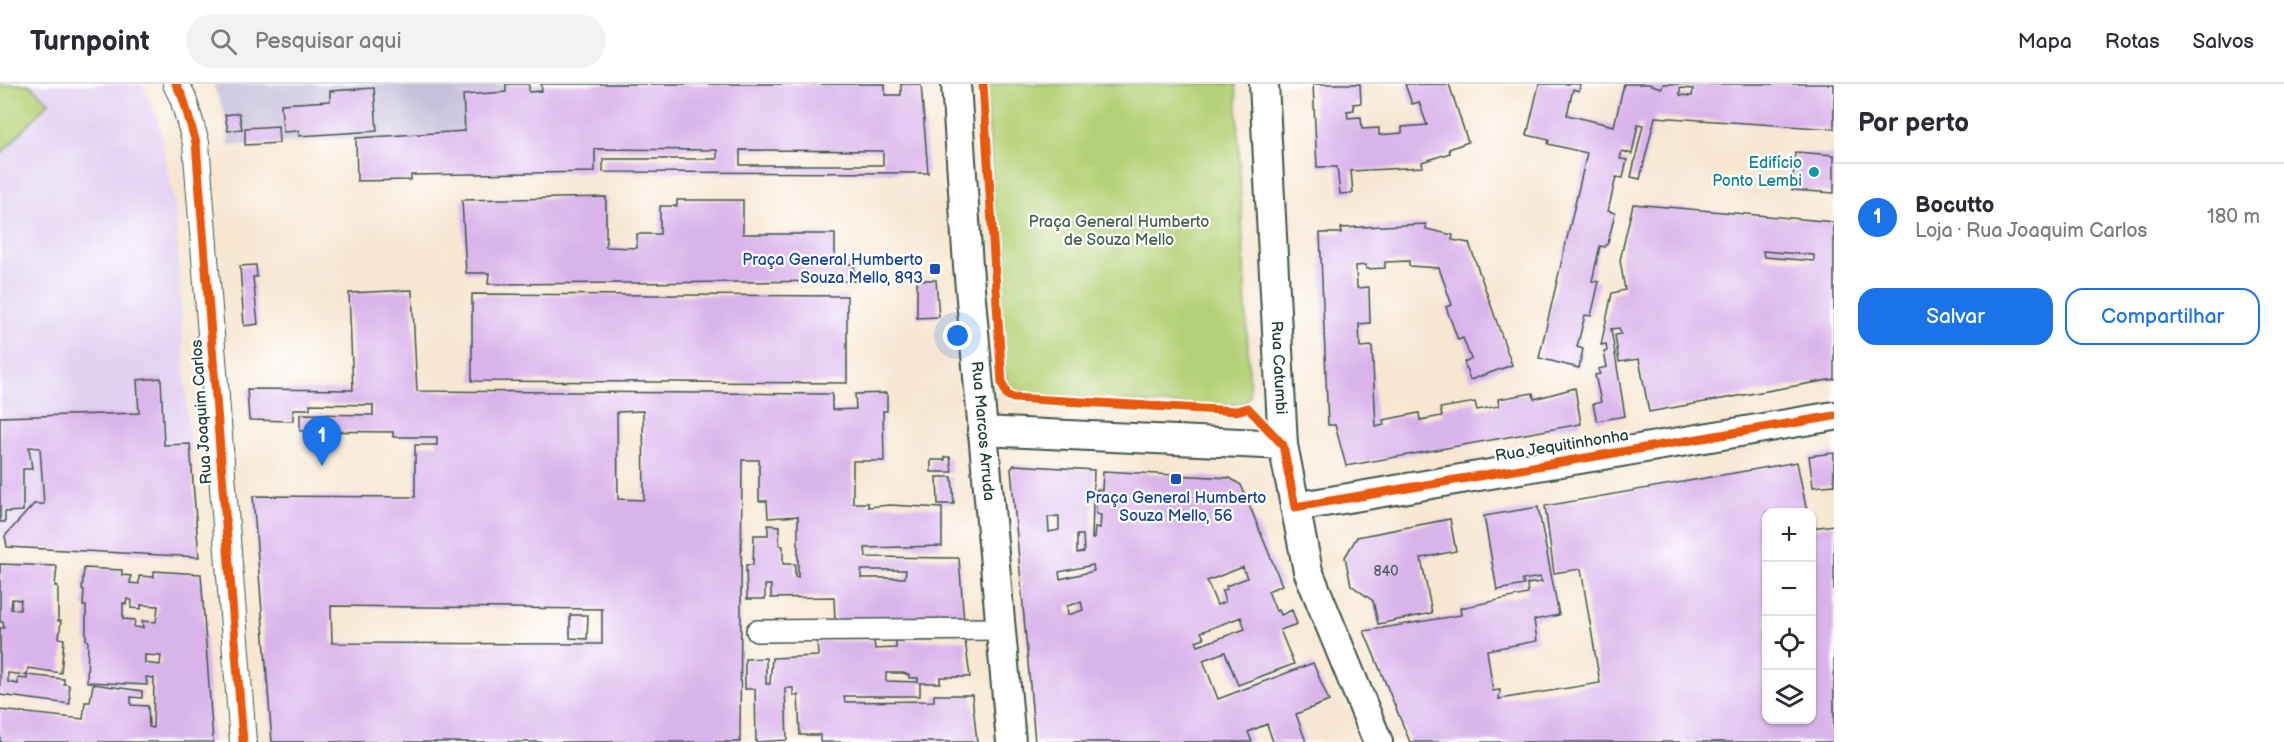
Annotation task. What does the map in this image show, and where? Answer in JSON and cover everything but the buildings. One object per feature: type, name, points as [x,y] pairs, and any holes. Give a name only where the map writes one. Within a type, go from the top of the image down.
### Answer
[{"type":"main road","name":"Rua Marcos Arruda","points":[[956,84],[982,430],[1011,742]]},
{"type":"main road","name":"Rua Catumbi","points":[[1264,84],[1283,445],[1308,571],[1378,742]]},
{"type":"main road","name":"Rua Jequitinhonha","points":[[1295,507],[1834,416]]},
{"type":"main road","points":[[982,430],[1283,445]]},
{"type":"street","name":"Rua Joaquim Carlos","points":[[176,84],[183,98],[196,143],[243,742]]},
{"type":"street","points":[[757,631],[1000,629]]},
{"type":"shaded area","points":[[0,84],[142,84],[157,116],[175,204],[196,556],[0,539]]},
{"type":"shaded area","points":[[213,84],[541,84],[544,127],[229,146],[225,115]]},
{"type":"green space","points":[[0,84],[29,84],[49,102],[0,155]]},
{"type":"green space","name":"Praça General Humberto de Souza Mello","points":[[986,84],[1236,84],[1250,395],[1245,403],[1221,407],[1023,396],[1009,389],[1005,374]]},
{"type":"cycle path","points":[[176,84],[183,98],[196,143],[243,742]]},
{"type":"cycle path","points":[[983,84],[1002,383],[1007,395],[1013,398],[1236,411],[1248,408],[1283,445],[1295,507],[1834,416]]},
{"type":"place","name":"Edifício Ponto Lembi","points":[[1814,172]]},
{"type":"place","name":"Praça General Humberto Souza Mello, 893","points":[[935,269]]},
{"type":"place","name":"Bocutto","points":[[322,466]]},
{"type":"place","name":"Praça General Humberto Souza Mello, 56","points":[[1176,479]]}]
